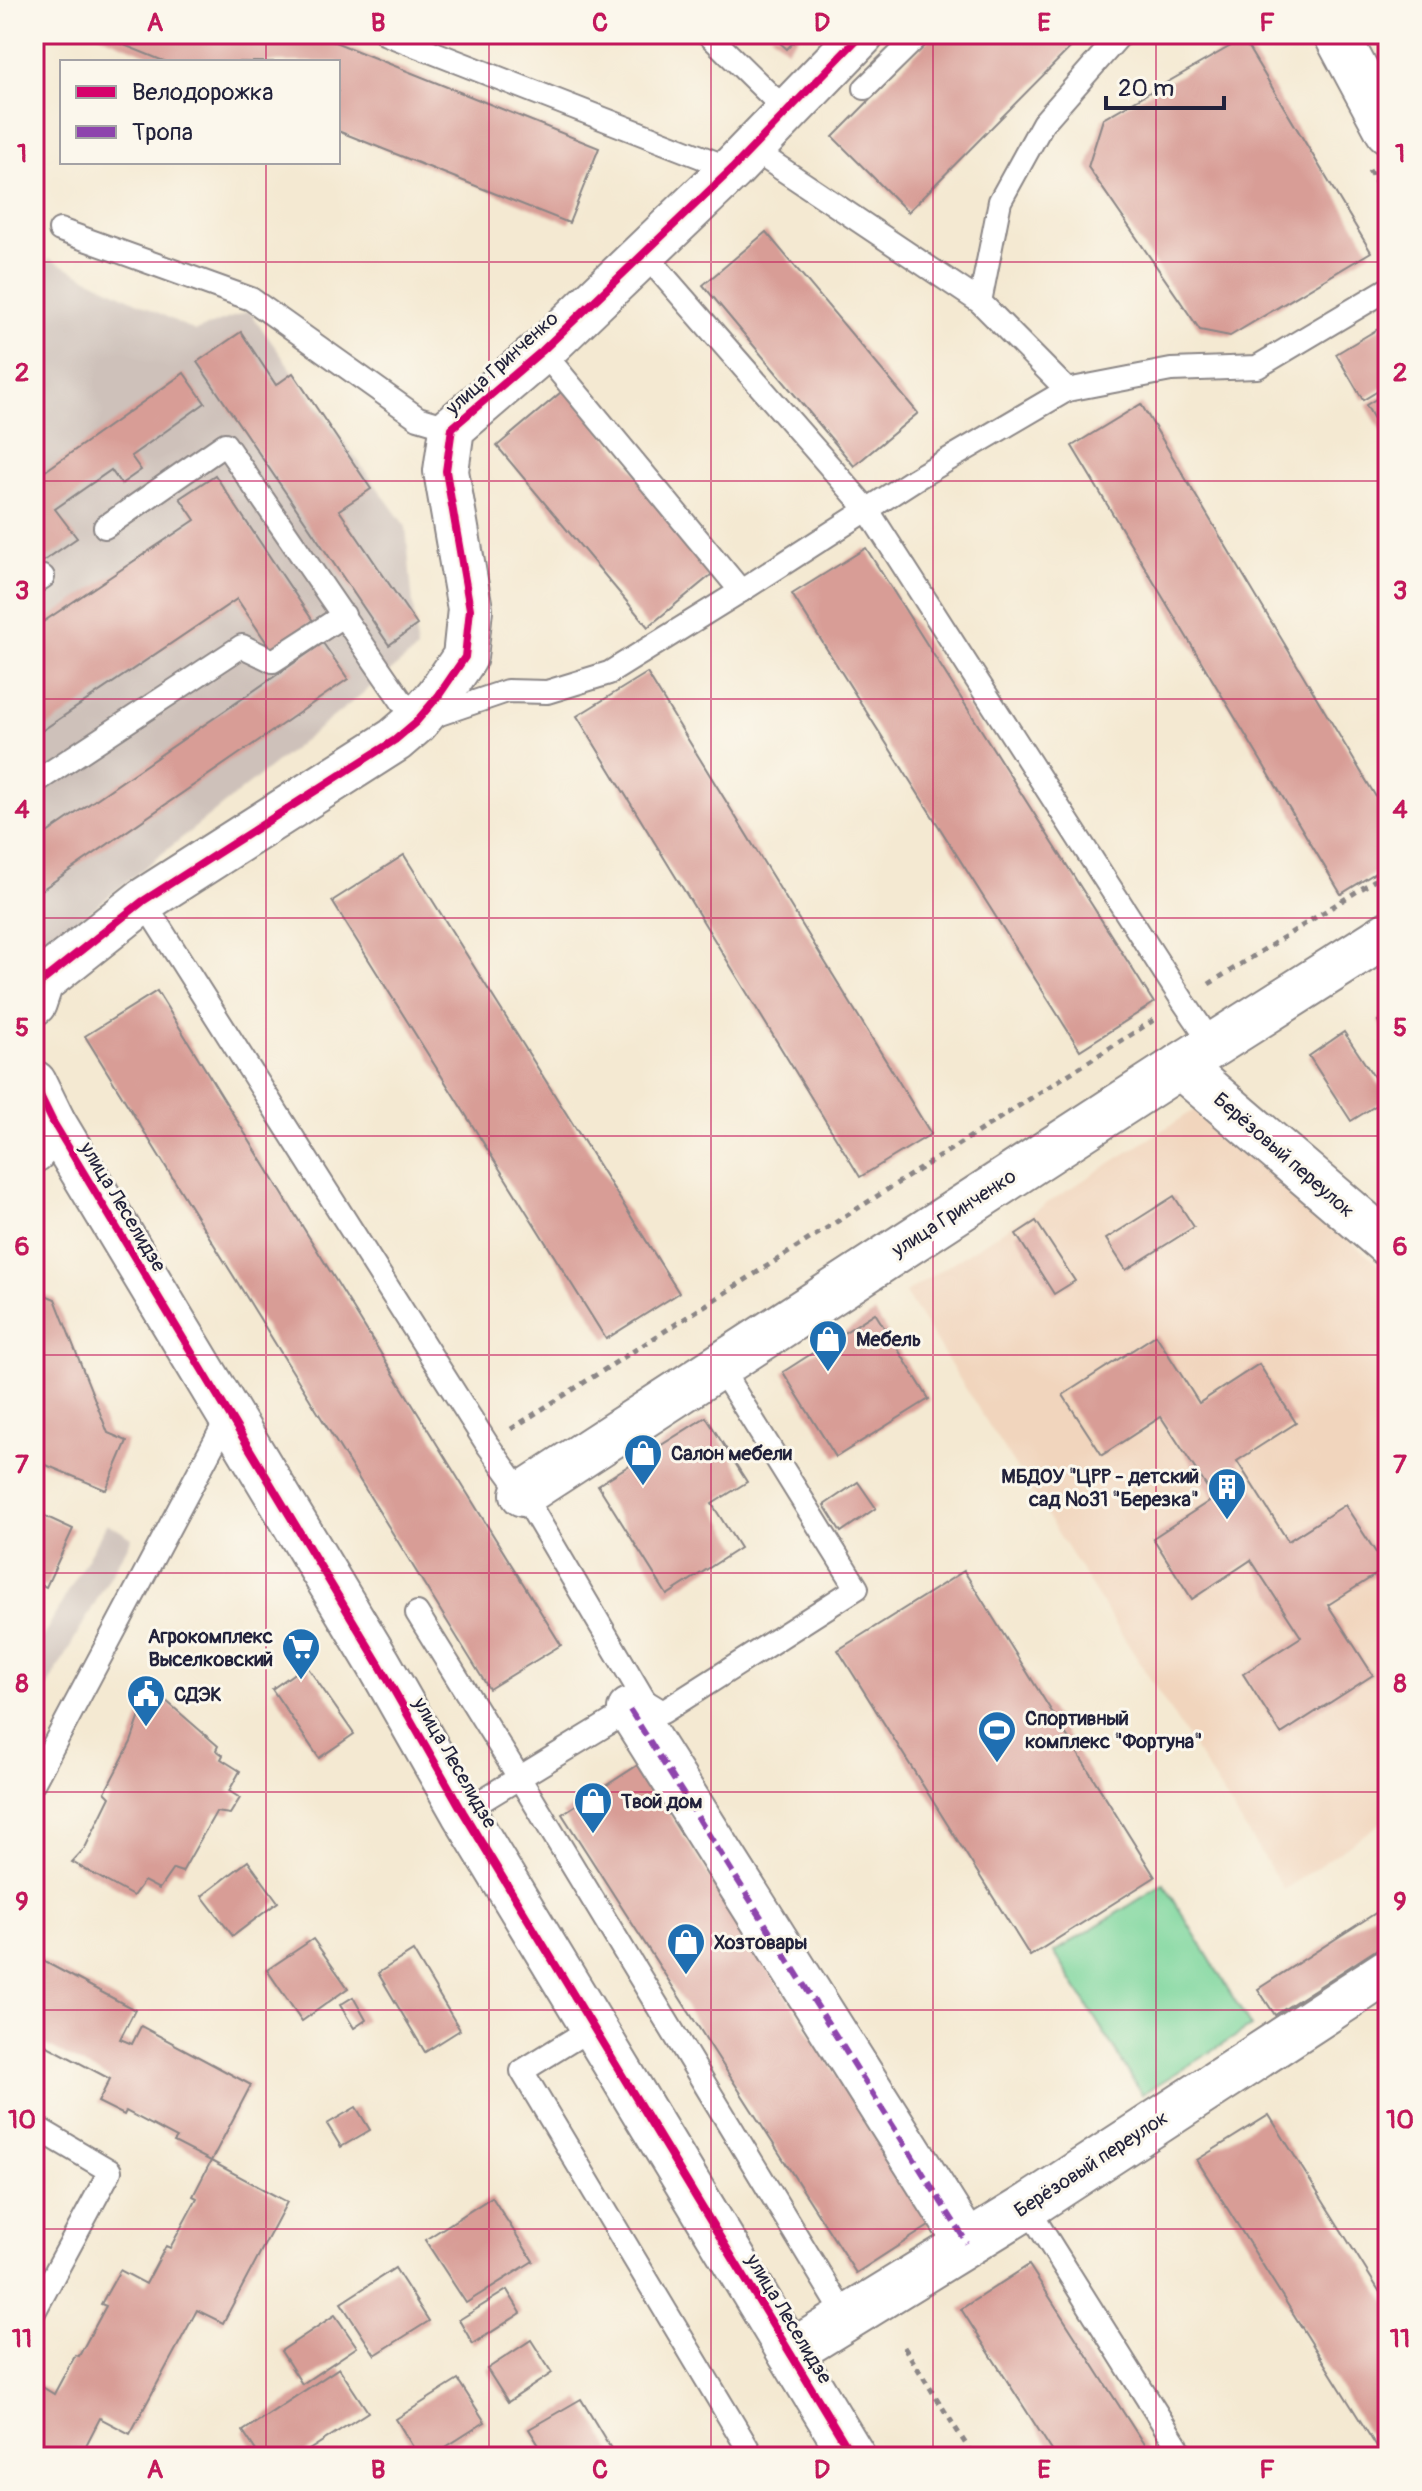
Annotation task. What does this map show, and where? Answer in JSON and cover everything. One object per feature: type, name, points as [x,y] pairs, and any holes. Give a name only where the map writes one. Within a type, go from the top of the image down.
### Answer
[{"type":"street","name":"улица Гринченко","points":[[34,1003],[41,982],[143,901],[395,740],[416,722],[465,657],[470,609],[446,471],[452,428],[542,351],[742,159],[862,34]]},
{"type":"street","points":[[1336,34],[1388,131]]},
{"type":"street","name":"улица Гринченко","points":[[523,1494],[1388,934]]},
{"type":"street","name":"Берёзовый переулок","points":[[1197,1055],[1388,1244]]},
{"type":"street","name":"улица Леселидзе","points":[[34,1083],[44,1136],[230,1413],[463,1812],[853,2457]]},
{"type":"street","points":[[638,1706],[967,2243]]},
{"type":"street","name":"Берёзовый переулок","points":[[790,2353],[1027,2207],[1388,1971]]},
{"type":"lane","points":[[386,34],[742,159],[980,302],[1067,390]]},
{"type":"lane","points":[[708,34],[770,95],[789,109]]},
{"type":"lane","points":[[865,88],[920,34]]},
{"type":"lane","points":[[980,302],[1000,201],[1043,123],[1121,34]]},
{"type":"lane","points":[[60,230],[251,299],[418,418],[452,428]]},
{"type":"lane","points":[[643,252],[867,509],[1183,1001],[1197,1055]]},
{"type":"lane","points":[[105,527],[225,444],[416,722],[507,691],[547,692],[609,673],[867,509],[1067,390],[1171,370],[1257,367],[1388,289]]},
{"type":"lane","points":[[542,351],[741,591]]},
{"type":"lane","points":[[34,783],[242,646],[273,661],[344,615]]},
{"type":"lane","points":[[143,901],[487,1444],[523,1494],[638,1706]]},
{"type":"lane","points":[[463,1812],[638,1706],[663,1712],[857,1588],[719,1366]]},
{"type":"lane","points":[[34,1782],[230,1413]]},
{"type":"lane","points":[[417,1613],[847,2319]]},
{"type":"lane","points":[[595,2026],[522,2071],[753,2457]]},
{"type":"lane","points":[[34,2126],[110,2171],[34,2312]]},
{"type":"lane","points":[[1027,2207],[1184,2457]]},
{"type":"path","points":[[487,1444],[1388,872]]},
{"type":"path","points":[[904,2347],[974,2457]]},
{"type":"shaded area","points":[[50,259],[195,331],[249,311],[406,527],[417,650],[34,956],[34,279]]},
{"type":"shaded area","points":[[1196,1109],[1388,1273],[1388,1818],[1284,1890],[905,1293]]},
{"type":"shaded area","points":[[107,1523],[132,1538],[34,1710],[34,1652]]},
{"type":"green space","points":[[1164,1884],[1251,2027],[1142,2094],[1054,1952]]},
{"type":"building","points":[[97,34],[315,34],[599,148],[569,223],[340,132],[340,60],[161,60]]},
{"type":"building","points":[[770,34],[801,34],[787,49]]},
{"type":"building","points":[[935,34],[1084,34],[908,212],[833,137]]},
{"type":"building","points":[[1243,39],[1371,252],[1230,336],[1200,330],[1088,167],[1103,119]]},
{"type":"building","points":[[766,232],[918,413],[854,466],[703,285]]},
{"type":"building","points":[[1388,323],[1388,385],[1363,400],[1336,354]]},
{"type":"building","points":[[241,332],[276,385],[293,373],[371,489],[339,510],[417,625],[389,645],[197,362]]},
{"type":"building","points":[[184,373],[205,403],[131,456],[141,470],[121,484],[111,470],[55,509],[77,538],[42,562],[34,550],[34,479]]},
{"type":"building","points":[[566,388],[717,570],[648,627],[497,446]]},
{"type":"building","points":[[1388,392],[1388,443],[1366,405]]},
{"type":"building","points":[[1141,404],[1388,817],[1388,865],[1341,894],[1072,446]]},
{"type":"building","points":[[215,475],[313,621],[271,649],[237,599],[34,736],[34,628],[195,520],[180,498]]},
{"type":"building","points":[[866,548],[1154,1003],[1080,1050],[792,594]]},
{"type":"building","points":[[323,643],[348,679],[34,895],[34,842]]},
{"type":"building","points":[[647,673],[931,1134],[860,1177],[577,716]]},
{"type":"building","points":[[404,855],[679,1293],[606,1339],[332,901]]},
{"type":"building","points":[[157,991],[561,1645],[489,1689],[85,1036]]},
{"type":"building","points":[[1388,1014],[1388,1037],[1378,1021]]},
{"type":"building","points":[[1344,1032],[1388,1098],[1351,1121],[1309,1056]]},
{"type":"building","points":[[1174,1196],[1194,1227],[1126,1270],[1106,1239]]},
{"type":"building","points":[[1036,1221],[1075,1281],[1054,1294],[1016,1234]]},
{"type":"building","points":[[38,1292],[55,1299],[108,1433],[127,1441],[106,1490],[34,1460],[34,1294]]},
{"type":"building","points":[[875,1313],[929,1399],[836,1457],[783,1372]]},
{"type":"building","name":"МБДОУ \"ЦРР - детский сад №31 \"Березка\"","points":[[1156,1335],[1199,1403],[1259,1364],[1296,1423],[1237,1461],[1288,1541],[1345,1505],[1386,1568],[1328,1605],[1373,1675],[1281,1734],[1243,1674],[1301,1637],[1251,1560],[1192,1599],[1153,1538],[1214,1498],[1161,1417],[1102,1455],[1063,1395]]},
{"type":"building","points":[[706,1417],[747,1482],[712,1504],[740,1548],[667,1595],[598,1485]]},
{"type":"building","points":[[858,1482],[876,1508],[841,1532],[824,1505]]},
{"type":"building","points":[[34,1511],[73,1529],[46,1587],[34,1582]]},
{"type":"building","name":"Спортивный комплекс \"Фортуна\"","points":[[964,1571],[1155,1877],[1030,1956],[838,1650]]},
{"type":"building","points":[[306,1665],[354,1734],[319,1758],[272,1689]]},
{"type":"building","points":[[150,1692],[156,1692],[218,1746],[216,1750],[223,1755],[221,1759],[240,1771],[229,1791],[240,1798],[230,1814],[216,1812],[182,1872],[173,1869],[159,1889],[144,1881],[133,1896],[72,1862],[85,1848],[110,1797],[105,1792],[131,1742]]},
{"type":"building","points":[[638,1765],[932,2224],[856,2273],[562,1814]]},
{"type":"building","points":[[248,1861],[278,1902],[233,1936],[202,1896]]},
{"type":"building","points":[[1388,1905],[1388,1942],[1275,2015],[1258,1989]]},
{"type":"building","points":[[313,1939],[348,1988],[302,2021],[267,1970]]},
{"type":"building","points":[[413,1951],[460,2030],[425,2052],[378,1973]]},
{"type":"building","points":[[34,1956],[135,2010],[120,2039],[132,2044],[141,2026],[251,2085],[211,2161],[174,2142],[177,2138],[126,2111],[124,2115],[98,2102],[110,2079],[34,2039]]},
{"type":"building","points":[[353,1997],[366,2020],[354,2028],[340,2005]]},
{"type":"building","points":[[356,2107],[370,2130],[341,2147],[327,2124]]},
{"type":"building","points":[[1269,2115],[1388,2305],[1388,2457],[1383,2457],[1197,2160]]},
{"type":"building","points":[[211,2161],[287,2202],[223,2323],[197,2310],[130,2434],[100,2418],[80,2457],[34,2457],[34,2382],[54,2394],[106,2306],[101,2304],[120,2270],[146,2284],[197,2198],[193,2196]]},
{"type":"building","points":[[492,2197],[533,2261],[466,2303],[425,2240]]},
{"type":"building","points":[[1029,2265],[1152,2457],[1056,2457],[961,2309]]},
{"type":"building","points":[[395,2268],[429,2321],[375,2355],[341,2303]]},
{"type":"building","points":[[507,2290],[521,2313],[473,2344],[459,2320]]},
{"type":"building","points":[[335,2315],[357,2347],[302,2384],[281,2351]]},
{"type":"building","points":[[531,2340],[552,2373],[508,2402],[487,2369]]},
{"type":"building","points":[[339,2368],[368,2412],[298,2457],[260,2457],[243,2431]]},
{"type":"building","points":[[458,2380],[485,2422],[430,2457],[419,2457],[396,2419]]},
{"type":"building","points":[[581,2399],[616,2457],[546,2457],[529,2429]]},
{"type":"marked path","points":[[630,1710],[967,2243]]},
{"type":"cycle path","points":[[34,1003],[41,982],[143,901],[395,740],[416,722],[465,657],[470,609],[446,471],[452,428],[542,351],[732,169],[862,34]]},
{"type":"cycle path","points":[[34,1083],[53,1122],[379,1664],[463,1812],[853,2457]]},
{"type":"place","name":"Мебель","points":[[828,1373]]},
{"type":"place","name":"Салон мебели","points":[[643,1487]]},
{"type":"place","name":"МБДОУ \"ЦРР - детский сад №31 \"Березка\"","points":[[1227,1521]]},
{"type":"place","name":"Агрокомплекс Выселковский","points":[[301,1681]]},
{"type":"place","name":"СДЭК","points":[[146,1728]]},
{"type":"place","name":"Спортивный комплекс \"Фортуна\"","points":[[997,1764]]},
{"type":"place","name":"Твой дом","points":[[593,1835]]},
{"type":"place","name":"Хозтовары","points":[[686,1976]]}]
